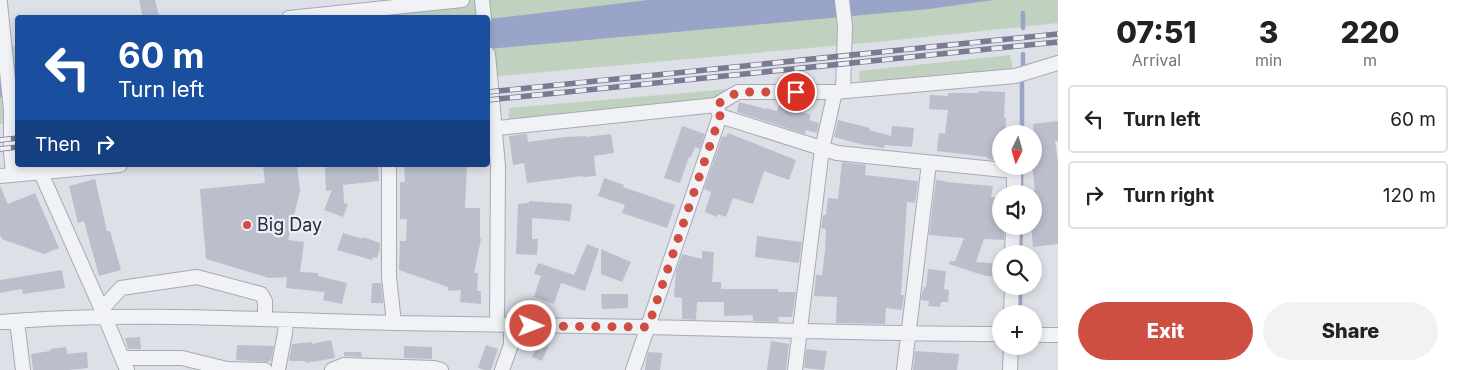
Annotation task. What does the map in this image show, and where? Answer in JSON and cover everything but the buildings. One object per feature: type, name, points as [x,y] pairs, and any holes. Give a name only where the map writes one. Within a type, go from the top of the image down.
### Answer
[{"type":"street","points":[[318,15],[462,0]]},
{"type":"street","points":[[795,370],[822,149],[839,92],[845,26],[842,0]]},
{"type":"street","points":[[0,3],[7,47],[11,110],[11,152],[7,176],[100,167]]},
{"type":"street","points":[[633,370],[718,110],[738,92],[839,92],[1014,76],[1058,63]]},
{"type":"street","points":[[490,105],[491,129],[498,166],[504,325],[511,345],[502,370]]},
{"type":"street","points":[[491,129],[718,110],[838,154],[1014,171],[1014,185]]},
{"type":"street","points":[[904,370],[928,163]]},
{"type":"street","points":[[390,167],[389,277],[394,323]]},
{"type":"street","points":[[41,173],[125,364],[182,358],[227,370],[265,370]]},
{"type":"street","points":[[103,313],[121,288],[196,277],[262,294],[265,301],[265,319]]},
{"type":"street","points":[[0,322],[103,313],[394,323],[908,334],[992,334]]},
{"type":"street","points":[[278,370],[286,320]]},
{"type":"street","points":[[17,321],[23,370]]},
{"type":"street","points":[[1042,335],[1058,335]]},
{"type":"street","points":[[1010,355],[1010,370]]},
{"type":"street","points":[[332,370],[344,365],[434,368],[441,370]]},
{"type":"green space","points":[[461,0],[1058,0],[1058,23],[877,42],[490,77],[490,15],[318,15]]},
{"type":"green space","points":[[15,46],[15,122],[0,124],[0,48]]},
{"type":"green space","points":[[1010,55],[1013,70],[860,84],[859,71]]},
{"type":"green space","points":[[730,89],[716,105],[508,123],[509,108]]},
{"type":"water","points":[[648,0],[994,0],[929,9],[490,49],[490,19]]},
{"type":"water","points":[[15,64],[15,96],[0,97],[0,66]]},
{"type":"waterway","points":[[1023,13],[1023,28]]},
{"type":"waterway","points":[[1023,54],[1023,65]]},
{"type":"waterway","points":[[1022,82],[1022,125]]},
{"type":"waterway","points":[[1021,175],[1021,185]]},
{"type":"waterway","points":[[1020,245],[1021,235]]},
{"type":"waterway","points":[[1020,295],[1020,305]]},
{"type":"railway","points":[[490,92],[1058,34]]},
{"type":"railway","points":[[490,100],[1058,42]]},
{"type":"railway","points":[[0,140],[15,138]]},
{"type":"railway","points":[[0,149],[15,147]]},
{"type":"place","name":"Big Day","points":[[247,225]]},
{"type":"route","points":[[531,326],[648,327],[720,116],[716,105],[738,92],[796,92]]}]
